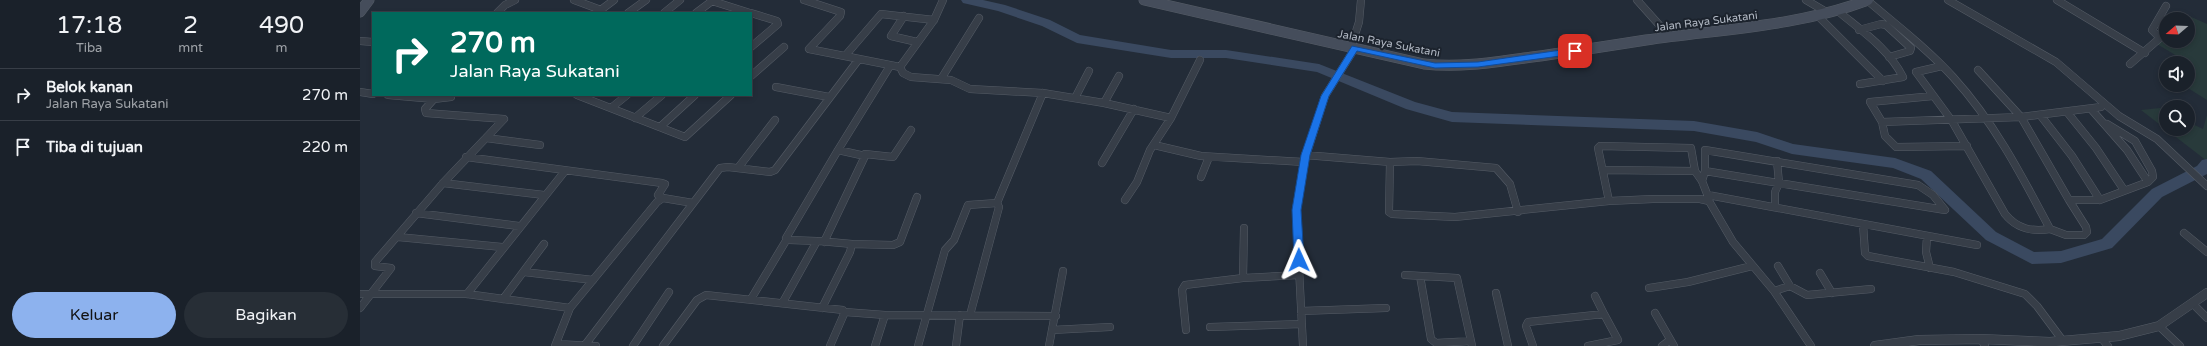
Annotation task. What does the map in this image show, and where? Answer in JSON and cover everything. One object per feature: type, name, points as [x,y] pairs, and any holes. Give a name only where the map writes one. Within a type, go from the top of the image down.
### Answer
[{"type":"main road","points":[[360,12],[369,0]]},
{"type":"main road","name":"Jalan Raya Sukatani","points":[[1144,0],[1435,66],[1453,66],[1512,60],[1819,17],[1840,12],[1867,0]]},
{"type":"street","points":[[498,12],[505,5],[515,0]]},
{"type":"street","points":[[577,0],[598,11],[614,0]]},
{"type":"street","points":[[629,12],[646,0]]},
{"type":"street","points":[[665,12],[680,0]]},
{"type":"street","points":[[804,0],[841,12],[840,16],[809,49],[900,67]]},
{"type":"street","points":[[1303,346],[1296,210],[1305,159],[1314,127],[1329,90],[1353,48],[1359,22],[1361,0]]},
{"type":"street","points":[[1637,0],[1670,37]]},
{"type":"street","points":[[1806,0],[1830,14]]},
{"type":"street","points":[[1867,0],[1954,78],[2007,149],[2050,229]]},
{"type":"street","points":[[1948,0],[2056,62],[2119,116],[2156,139],[2207,186]]},
{"type":"street","points":[[2057,0],[2145,53]]},
{"type":"street","points":[[697,12],[710,1],[747,12]]},
{"type":"street","points":[[900,67],[934,20],[943,1]]},
{"type":"street","points":[[2130,64],[2145,53],[2160,38],[2152,30],[2166,6]]},
{"type":"street","points":[[730,12],[734,9]]},
{"type":"street","points":[[1840,12],[1889,57],[1900,69],[1903,77],[1860,84]]},
{"type":"street","points":[[752,13],[777,21],[778,24],[752,46]]},
{"type":"street","points":[[845,56],[881,14],[934,20]]},
{"type":"street","points":[[904,16],[892,36],[917,42]]},
{"type":"street","points":[[1819,17],[1882,81]]},
{"type":"street","points":[[940,79],[978,18]]},
{"type":"street","points":[[1859,30],[1881,24],[1886,25],[1911,49],[1889,57]]},
{"type":"street","points":[[360,41],[372,42]]},
{"type":"street","points":[[752,75],[784,47]]},
{"type":"street","points":[[585,345],[720,168],[728,167],[770,172],[776,170],[829,97],[859,59]]},
{"type":"street","points":[[1125,200],[1137,182],[1154,145],[1172,118],[1200,60]]},
{"type":"street","points":[[751,299],[838,150],[890,66]]},
{"type":"street","points":[[1942,66],[1916,71],[1952,122],[2010,221],[2024,228],[2050,229],[2066,235],[2077,236],[2087,232],[2086,227],[2021,117],[1978,70]]},
{"type":"street","points":[[900,67],[903,73],[911,77],[951,80],[970,89],[1043,93],[1104,103],[1172,118]]},
{"type":"street","points":[[1075,98],[1088,71]]},
{"type":"street","points":[[1104,103],[1119,76]]},
{"type":"street","points":[[776,87],[829,97]]},
{"type":"street","points":[[360,92],[372,94]]},
{"type":"street","points":[[970,315],[999,206],[997,203],[1043,93]]},
{"type":"street","points":[[400,96],[434,99],[451,97]]},
{"type":"street","points":[[612,108],[626,96]]},
{"type":"street","points":[[635,118],[661,96]]},
{"type":"street","points":[[660,127],[694,96]]},
{"type":"street","points":[[590,97],[635,118],[685,138],[730,96]]},
{"type":"street","points":[[1934,96],[1872,101],[1870,104],[1882,122],[1885,136],[1896,147],[1967,146]]},
{"type":"street","points":[[360,308],[391,268],[374,265],[416,213],[466,158],[503,121],[503,118],[426,113],[425,109],[434,99]]},
{"type":"street","points":[[1882,122],[1952,122],[1983,118],[2041,116],[2102,107]]},
{"type":"street","points":[[1102,163],[1134,109]]},
{"type":"street","points":[[2091,109],[2106,124],[2127,150],[2148,182]]},
{"type":"street","points":[[2067,112],[2096,148],[2124,190]]},
{"type":"street","points":[[2041,116],[2072,156],[2100,200]]},
{"type":"street","points":[[738,168],[775,120]]},
{"type":"street","points":[[2069,200],[2100,200],[2148,182],[2152,177],[2152,171],[2135,141],[2106,124]]},
{"type":"street","points":[[838,150],[893,157],[911,130]]},
{"type":"street","points":[[486,138],[540,145]]},
{"type":"street","points":[[1154,145],[1209,157],[1390,162],[1417,160],[1496,168],[1510,184],[1518,212]]},
{"type":"street","points":[[1609,201],[1598,148],[1600,146],[1691,148],[1918,185],[1933,195],[1945,210],[1705,171]]},
{"type":"street","points":[[1691,148],[1695,171],[1702,181],[1708,198],[1733,242],[1774,291],[1811,346]]},
{"type":"street","points":[[1702,181],[1705,171],[1705,150]]},
{"type":"street","points":[[783,302],[820,241],[865,154]]},
{"type":"street","points":[[1201,177],[1209,157]]},
{"type":"street","points":[[466,158],[662,183],[665,184],[658,195],[663,198],[693,203]]},
{"type":"street","points":[[1775,207],[1775,192],[1779,183],[1777,161]]},
{"type":"street","points":[[1390,162],[1388,195],[1390,213],[1455,217],[1518,212],[1609,201],[1708,198],[1775,207],[1977,245]]},
{"type":"street","points":[[1603,170],[1695,171]]},
{"type":"street","points":[[467,294],[502,247],[565,171]]},
{"type":"street","points":[[443,183],[544,195]]},
{"type":"street","points":[[787,239],[852,244],[893,245],[900,242],[917,197]]},
{"type":"street","points":[[596,346],[555,345],[570,308],[651,208],[663,198]]},
{"type":"street","points":[[918,346],[945,250],[954,240],[967,206],[972,203],[997,203]]},
{"type":"street","points":[[416,213],[519,226]]},
{"type":"street","points":[[1863,224],[1865,252],[1868,256],[1954,272],[2025,294],[2037,306],[2063,341]]},
{"type":"street","points":[[1243,278],[1244,228]]},
{"type":"street","points":[[2184,233],[2207,252]]},
{"type":"street","points":[[1927,236],[1926,252],[1930,268]]},
{"type":"street","points":[[398,237],[502,247]]},
{"type":"street","points":[[503,299],[544,244]]},
{"type":"street","points":[[822,308],[850,252],[852,244]]},
{"type":"street","points":[[1649,288],[1688,282],[1752,266]]},
{"type":"street","points":[[1778,266],[1790,286],[1802,294],[1871,289]]},
{"type":"street","points":[[1049,346],[1056,316],[1063,271]]},
{"type":"street","points":[[524,272],[593,280]]},
{"type":"street","points":[[1820,273],[1832,293]]},
{"type":"street","points":[[1186,330],[1184,286],[1243,278],[1299,275]]},
{"type":"street","points":[[1405,275],[1457,278],[1471,344],[1436,343],[1432,339],[1420,276]]},
{"type":"street","points":[[1774,291],[1790,286]]},
{"type":"street","points":[[633,346],[669,292]]},
{"type":"street","points":[[1496,293],[1508,346]]},
{"type":"street","points":[[1875,346],[1921,343],[1983,342],[2051,344],[2063,341],[2105,342],[2119,336],[2159,326],[2207,293]]},
{"type":"street","points":[[360,294],[467,294],[570,308]]},
{"type":"street","points":[[663,346],[701,296],[708,295],[783,302],[843,310],[845,312],[885,315],[1056,316]]},
{"type":"street","points":[[1588,346],[1615,342],[1618,340],[1595,296]]},
{"type":"street","points":[[2192,303],[2207,318]]},
{"type":"street","points":[[1301,310],[1386,308]]},
{"type":"street","points":[[830,346],[845,312]]},
{"type":"street","points":[[1654,313],[1672,343],[1662,346]]},
{"type":"street","points":[[1533,346],[1526,326],[1528,322],[1604,314]]},
{"type":"street","points":[[875,346],[885,315]]},
{"type":"street","points":[[956,346],[960,315]]},
{"type":"street","points":[[1210,328],[1302,324]]},
{"type":"street","points":[[2159,326],[2180,346]]},
{"type":"street","points":[[1052,330],[1110,327]]},
{"type":"shaded area","points":[[2195,19],[2207,24],[2207,100],[2194,92],[2195,56],[2177,56],[2164,48],[2195,48]]},
{"type":"shaded area","points":[[2156,37],[2159,37],[2159,45],[2152,41]]},
{"type":"shaded area","points":[[2159,108],[2159,124],[2141,110]]},
{"type":"shaded area","points":[[2207,115],[2207,161],[2175,136],[2195,136],[2195,125],[2203,129]]},
{"type":"waterway","points":[[967,0],[1001,8],[1046,23],[1077,39],[1171,54],[1226,54],[1319,68],[1411,106],[1452,117],[1694,126],[1757,137],[1792,149],[1895,163],[1926,175],[1991,236],[2032,258],[2061,257],[2107,244],[2157,193],[2202,170],[2207,164]]},
{"type":"route","points":[[1299,260],[1296,210],[1305,155],[1325,96],[1355,48],[1435,66],[1478,64],[1575,51]]}]
